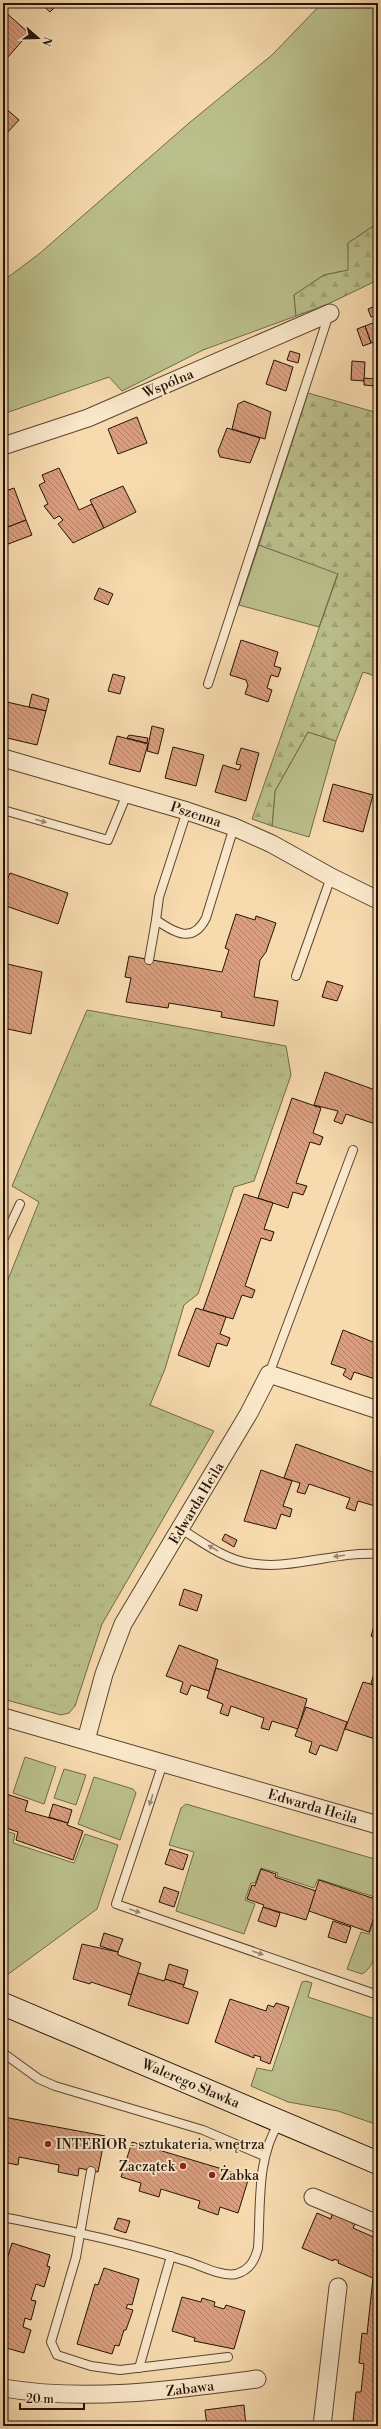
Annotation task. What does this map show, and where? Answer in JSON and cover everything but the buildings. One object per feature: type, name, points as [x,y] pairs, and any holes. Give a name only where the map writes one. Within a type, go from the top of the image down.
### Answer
[{"type":"street","name":"Wspólna","points":[[3,446],[88,418],[330,313]]},
{"type":"street","name":"Pszenna","points":[[3,758],[187,810],[234,827],[272,844],[331,877],[378,900]]},
{"type":"street","points":[[269,1374],[378,1410]]},
{"type":"street","name":"Edwarda Heila","points":[[86,1740],[104,1674],[123,1624],[249,1413],[269,1374]]},
{"type":"street","name":"Edwarda Heila","points":[[3,1717],[378,1825]]},
{"type":"street","name":"Walerego Sławka","points":[[3,2004],[378,2163]]},
{"type":"street","points":[[313,2197],[378,2224]]},
{"type":"street","points":[[322,2426],[338,2287]]},
{"type":"street","name":"Zabawa","points":[[3,2388],[44,2392],[134,2394],[257,2379]]},
{"type":"lane","points":[[208,684],[330,313]]},
{"type":"lane","points":[[3,810],[108,840],[127,794]]},
{"type":"lane","points":[[149,960],[159,897],[187,810]]},
{"type":"lane","points":[[156,920],[169,929],[187,934],[194,933],[201,928],[206,918],[234,827]]},
{"type":"lane","points":[[296,976],[331,877]]},
{"type":"lane","points":[[269,1374],[353,1150]]},
{"type":"lane","points":[[3,1240],[20,1204]]},
{"type":"lane","points":[[180,1528],[219,1552],[250,1564],[282,1563],[356,1554],[378,1554]]},
{"type":"lane","points":[[163,1763],[116,1904],[378,1995]]},
{"type":"lane","points":[[3,2053],[39,2079],[55,2086],[203,2130],[264,2156]]},
{"type":"lane","points":[[3,2217],[79,2233],[171,2256],[223,2273],[235,2274],[248,2268],[255,2259],[258,2248],[264,2156],[271,2136],[281,2121]]},
{"type":"lane","points":[[91,2171],[76,2257],[51,2342],[57,2355],[107,2369],[139,2368],[228,2357]]},
{"type":"lane","points":[[139,2368],[171,2256]]},
{"type":"green space","points":[[322,3],[378,3],[378,223],[348,243],[349,270],[324,275],[294,295],[296,316],[203,350],[122,391],[109,377],[3,414],[3,281],[39,254],[189,123],[272,55]]},
{"type":"green space","points":[[378,223],[378,280],[328,304],[296,316],[294,295],[324,275],[348,270],[348,243]]},
{"type":"green space","points":[[308,393],[378,413],[378,677],[363,672],[336,741],[308,732],[275,791],[272,826],[252,819],[338,574],[259,545]]},
{"type":"green space","points":[[259,545],[338,573],[319,627],[239,605]]},
{"type":"green space","points":[[308,732],[336,741],[309,837],[272,826],[275,791]]},
{"type":"green space","points":[[87,1010],[286,1046],[291,1075],[254,1181],[234,1187],[198,1294],[184,1305],[165,1369],[150,1405],[214,1431],[102,1624],[75,1706],[69,1713],[61,1715],[3,1699],[3,1292],[39,1202],[12,1186]]},
{"type":"green space","points":[[25,1757],[56,1767],[44,1804],[13,1793]]},
{"type":"green space","points":[[64,1769],[86,1775],[76,1805],[54,1798]]},
{"type":"green space","points":[[94,1777],[133,1789],[136,1793],[120,1840],[78,1824]]},
{"type":"green space","points":[[186,1804],[378,1860],[378,1898],[318,1879],[314,1888],[277,1876],[278,1873],[261,1868],[255,1883],[251,1883],[245,1900],[255,1904],[244,1934],[176,1911],[194,1852],[169,1845],[181,1808]]},
{"type":"green space","points":[[3,1830],[15,1834],[13,1843],[74,1863],[85,1834],[118,1845],[97,1909],[3,1978]]},
{"type":"green space","points":[[378,1909],[378,1936],[373,1962],[362,1974],[347,1969],[361,1932],[369,1934]]},
{"type":"green space","points":[[306,1981],[312,1983],[308,1997],[375,2019],[378,2010],[378,2125],[338,2111],[288,2102],[251,2086],[257,2068],[272,2071],[302,1982]]},
{"type":"place","name":"INTERIOR - sztukateria, wnętrza","points":[[48,2144]]},
{"type":"place","name":"Zaczątek","points":[[183,2166]]},
{"type":"place","name":"Żabka","points":[[212,2175]]}]
